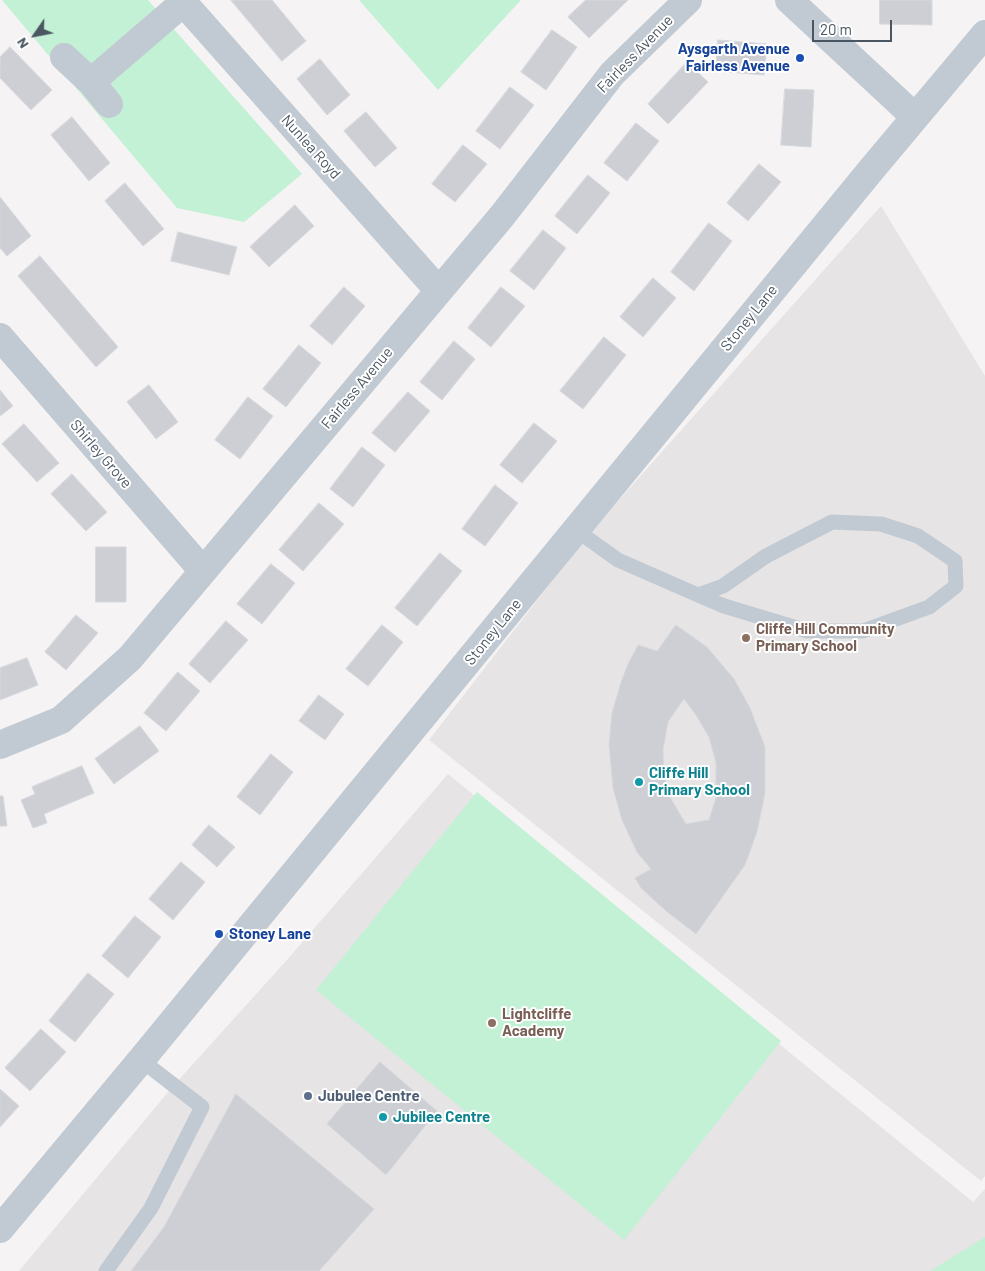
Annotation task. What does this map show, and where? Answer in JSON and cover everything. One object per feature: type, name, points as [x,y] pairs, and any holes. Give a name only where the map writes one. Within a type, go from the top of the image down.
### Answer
[{"type":"street","name":"Fairless Avenue","points":[[0,745],[61,720],[130,658],[502,216],[612,74],[688,0]]},
{"type":"street","points":[[789,0],[915,117]]},
{"type":"street","name":"Nunlea Royd","points":[[91,82],[182,2],[439,291]]},
{"type":"street","name":"Stoney Lane","points":[[6,1211],[141,1060],[985,34]]},
{"type":"street","points":[[64,57],[91,82],[109,104]]},
{"type":"street","name":"Shirley Grove","points":[[0,338],[203,571]]},
{"type":"lane","points":[[576,530],[618,560],[698,595],[724,606],[808,631],[863,631],[929,607],[956,586],[956,561],[918,536],[881,524],[832,522],[766,556],[722,586],[698,595]]},
{"type":"lane","points":[[106,1271],[151,1208],[202,1108],[141,1060]]},
{"type":"shaded area","name":"Cliffe Hill Community Primary School","points":[[881,206],[985,376],[985,1176],[981,1181],[429,740],[586,537]]},
{"type":"shaded area","name":"Lightcliffe Academy","points":[[448,774],[973,1202],[985,1189],[985,1271],[19,1271],[174,1085],[286,961]]},
{"type":"green space","points":[[2,0],[148,0],[302,174],[244,222],[177,208]]},
{"type":"green space","points":[[359,0],[521,0],[438,90]]},
{"type":"green space","points":[[477,792],[781,1041],[624,1240],[316,990]]},
{"type":"green space","points":[[985,1237],[985,1271],[930,1271]]},
{"type":"building","points":[[231,0],[272,0],[306,41],[282,61]]},
{"type":"building","points":[[586,0],[628,0],[589,38],[568,17]]},
{"type":"building","points":[[880,0],[932,0],[932,25],[880,24]]},
{"type":"building","points":[[552,30],[577,47],[546,90],[521,72]]},
{"type":"building","points":[[718,40],[767,44],[764,75],[716,71]]},
{"type":"building","points":[[10,47],[52,90],[31,110],[0,78],[0,57]]},
{"type":"building","points":[[320,59],[350,95],[327,115],[297,79]]},
{"type":"building","points":[[687,62],[708,82],[668,124],[648,104]]},
{"type":"building","points":[[510,87],[534,105],[500,149],[476,131]]},
{"type":"building","points":[[785,89],[814,90],[811,147],[781,145]]},
{"type":"building","points":[[366,112],[397,148],[375,167],[344,131]]},
{"type":"building","points":[[72,117],[110,163],[89,181],[51,135]]},
{"type":"building","points":[[636,123],[659,141],[627,181],[604,163]]},
{"type":"building","points":[[463,145],[487,164],[455,202],[432,184]]},
{"type":"building","points":[[759,164],[781,182],[748,221],[727,203]]},
{"type":"building","points":[[588,175],[610,193],[577,234],[555,216]]},
{"type":"building","points":[[125,183],[164,229],[143,246],[105,201]]},
{"type":"building","points":[[0,197],[31,236],[7,256],[0,248]]},
{"type":"building","points":[[295,205],[314,226],[269,267],[250,247]]},
{"type":"building","points":[[709,223],[732,241],[694,291],[671,272]]},
{"type":"building","points":[[543,230],[566,248],[534,290],[510,271]]},
{"type":"building","points":[[178,232],[237,247],[229,275],[171,261]]},
{"type":"building","points":[[40,256],[118,347],[96,367],[18,276]]},
{"type":"building","points":[[653,278],[676,298],[643,337],[620,317]]},
{"type":"building","points":[[344,287],[365,306],[332,345],[310,326]]},
{"type":"building","points":[[501,287],[525,306],[491,347],[468,328]]},
{"type":"building","points":[[604,337],[626,355],[583,409],[560,391]]},
{"type":"building","points":[[454,341],[475,359],[442,400],[420,382]]},
{"type":"building","points":[[299,345],[321,363],[286,407],[263,389]]},
{"type":"building","points":[[149,385],[178,422],[156,439],[127,402]]},
{"type":"building","points":[[0,390],[13,406],[0,416]]},
{"type":"building","points":[[408,392],[430,411],[395,452],[372,433]]},
{"type":"building","points":[[248,397],[273,416],[240,459],[215,440]]},
{"type":"building","points":[[534,423],[557,441],[522,483],[500,465]]},
{"type":"building","points":[[24,424],[59,463],[37,482],[2,444]]},
{"type":"building","points":[[362,447],[385,465],[353,507],[330,489]]},
{"type":"building","points":[[72,474],[107,512],[86,531],[51,494]]},
{"type":"building","points":[[495,485],[518,503],[485,546],[462,529]]},
{"type":"building","points":[[319,503],[344,524],[303,571],[279,550]]},
{"type":"building","points":[[96,547],[126,547],[126,602],[96,602]]},
{"type":"building","points":[[440,553],[462,571],[417,626],[395,608]]},
{"type":"building","points":[[271,564],[295,583],[262,624],[237,604]]},
{"type":"building","points":[[76,615],[98,633],[66,670],[45,652]]},
{"type":"building","points":[[226,621],[248,640],[210,683],[189,664]]},
{"type":"building","points":[[382,625],[403,642],[368,686],[346,669]]},
{"type":"building","name":"Cliffe Hill Primary School","points":[[676,625],[707,647],[734,679],[750,708],[765,747],[765,793],[757,832],[745,865],[696,934],[666,911],[641,888],[635,878],[651,869],[637,852],[622,820],[613,788],[609,744],[612,713],[621,682],[638,645],[657,651]],"holes":[[[684,699],[709,737],[716,763],[716,798],[709,820],[686,824],[671,799],[664,776],[663,750],[668,722]]]},
{"type":"building","points":[[27,658],[38,685],[0,700],[0,668]]},
{"type":"building","points":[[178,672],[200,691],[166,731],[144,713]]},
{"type":"building","points":[[319,695],[344,714],[325,740],[299,721]]},
{"type":"building","points":[[140,726],[159,751],[114,784],[95,759]]},
{"type":"building","points":[[271,754],[293,772],[260,815],[237,797]]},
{"type":"building","points":[[82,766],[94,793],[44,814],[47,823],[33,828],[21,800],[35,794],[32,787]]},
{"type":"building","points":[[0,796],[3,796],[7,826],[0,826]]},
{"type":"building","points":[[209,825],[235,847],[217,867],[192,845]]},
{"type":"building","points":[[181,862],[205,882],[173,920],[149,899]]},
{"type":"building","points":[[135,916],[161,937],[128,978],[102,956]]},
{"type":"building","points":[[88,973],[114,994],[75,1042],[49,1021]]},
{"type":"building","points":[[41,1029],[66,1052],[30,1091],[5,1068]]},
{"type":"building","name":"Jubilee Centre","points":[[380,1062],[437,1111],[386,1175],[327,1124]]},
{"type":"building","points":[[0,1089],[19,1106],[0,1127]]},
{"type":"building","points":[[236,1094],[374,1209],[319,1271],[131,1271],[164,1227]]},
{"type":"place","name":"Aysgarth Avenue Fairless Avenue","points":[[800,58]]},
{"type":"place","name":"Cliffe Hill Community Primary School","points":[[746,638]]},
{"type":"place","name":"Cliffe Hill Primary School","points":[[639,782]]},
{"type":"place","name":"Stoney Lane","points":[[219,934]]},
{"type":"place","name":"Lightcliffe Academy","points":[[492,1023]]},
{"type":"place","name":"Jubulee Centre","points":[[308,1096]]},
{"type":"place","name":"Jubilee Centre","points":[[383,1117]]}]
